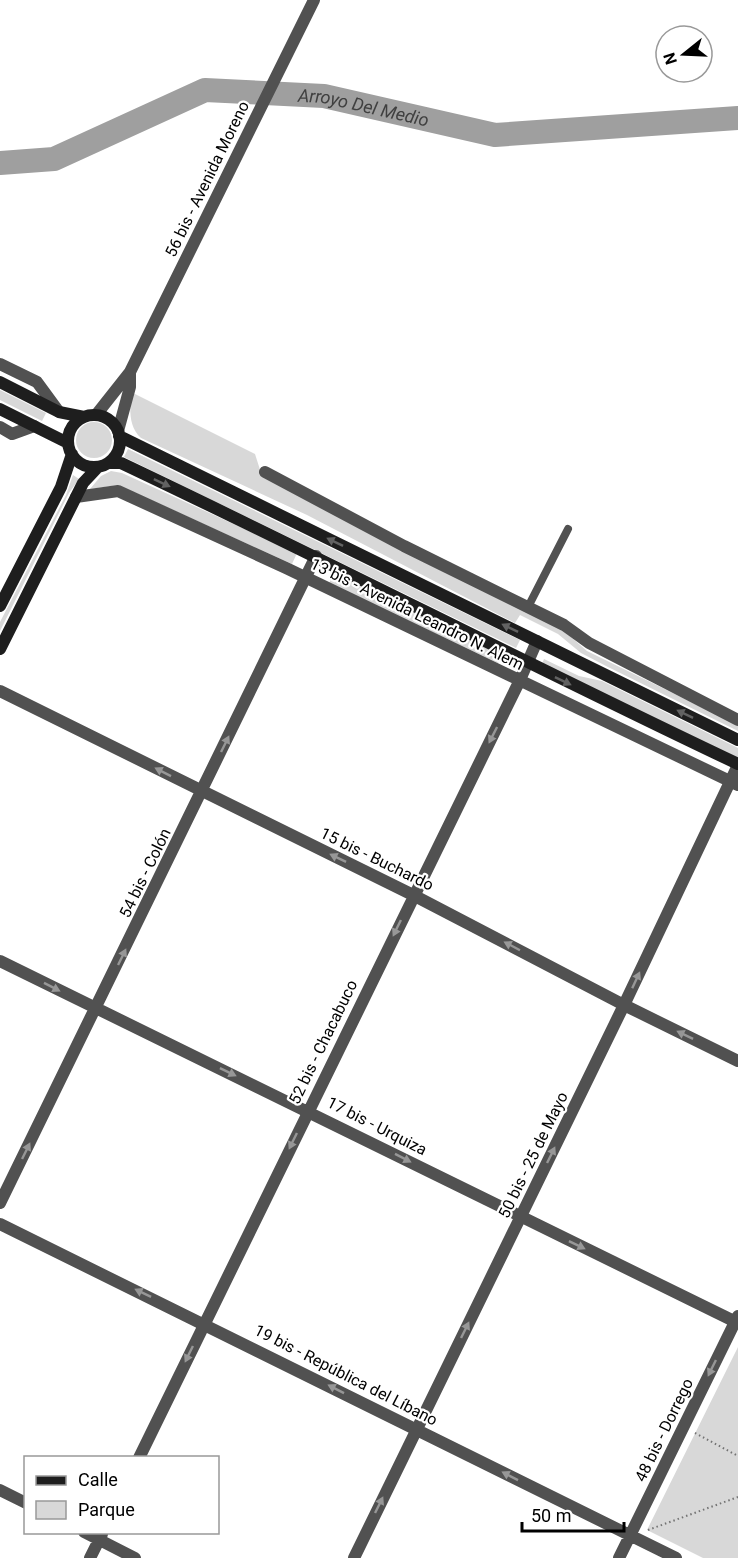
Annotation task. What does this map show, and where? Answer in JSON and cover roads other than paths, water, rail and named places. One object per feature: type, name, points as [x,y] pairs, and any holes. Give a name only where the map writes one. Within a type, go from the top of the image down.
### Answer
[{"type":"main road","points":[[0,382],[59,412],[90,416],[112,423],[119,434],[119,449],[83,483],[0,649]]},
{"type":"main road","points":[[0,409],[34,426],[70,449],[82,464],[103,465]]},
{"type":"main road","points":[[0,606],[60,486],[70,449],[72,428],[90,416]]},
{"type":"main road","name":"13 bis - Avenida Leandro N. Alem","points":[[119,434],[738,740]]},
{"type":"main road","name":"13 bis - Avenida Leandro N. Alem","points":[[103,465],[121,463],[316,556],[526,663],[738,765]]},
{"type":"street","name":"56 bis - Avenida Moreno","points":[[90,416],[130,372],[314,0]]},
{"type":"street","points":[[0,364],[37,382],[59,412]]},
{"type":"street","name":"56 bis - Avenida Moreno","points":[[119,434],[130,387],[130,372]]},
{"type":"street","points":[[0,427],[12,434],[34,426]]},
{"type":"street","points":[[265,472],[404,546],[564,625],[589,643],[738,720]]},
{"type":"street","name":"13 bis - Avenida Leandro N. Alem","points":[[76,497],[118,491],[305,577],[519,682],[734,783]]},
{"type":"street","name":"54 bis - Colón","points":[[0,1203],[97,1009],[316,556]]},
{"type":"street","name":"52 bis - Chacabuco","points":[[140,1456],[537,641]]},
{"type":"street","name":"15 bis - Buchardo","points":[[0,691],[413,895],[624,1005],[738,1060]]},
{"type":"street","name":"50 bis - 25 de Mayo","points":[[354,1558],[734,783],[738,765]]},
{"type":"street","name":"17 bis - Urquiza","points":[[0,960],[521,1217],[737,1320]]},
{"type":"street","name":"19 bis - República del Líbano","points":[[0,1224],[205,1323],[676,1558]]},
{"type":"street","name":"48 bis - Dorrego","points":[[619,1558],[737,1320]]},
{"type":"street","points":[[0,1490],[24,1502]]},
{"type":"street","points":[[90,1558],[100,1536],[135,1558]]},
{"type":"lane","points":[[528,607],[568,529]]},
{"type":"waterway","name":"Arroyo Del Medio","points":[[0,163],[54,159],[205,90],[324,96],[495,135],[738,118]]}]
